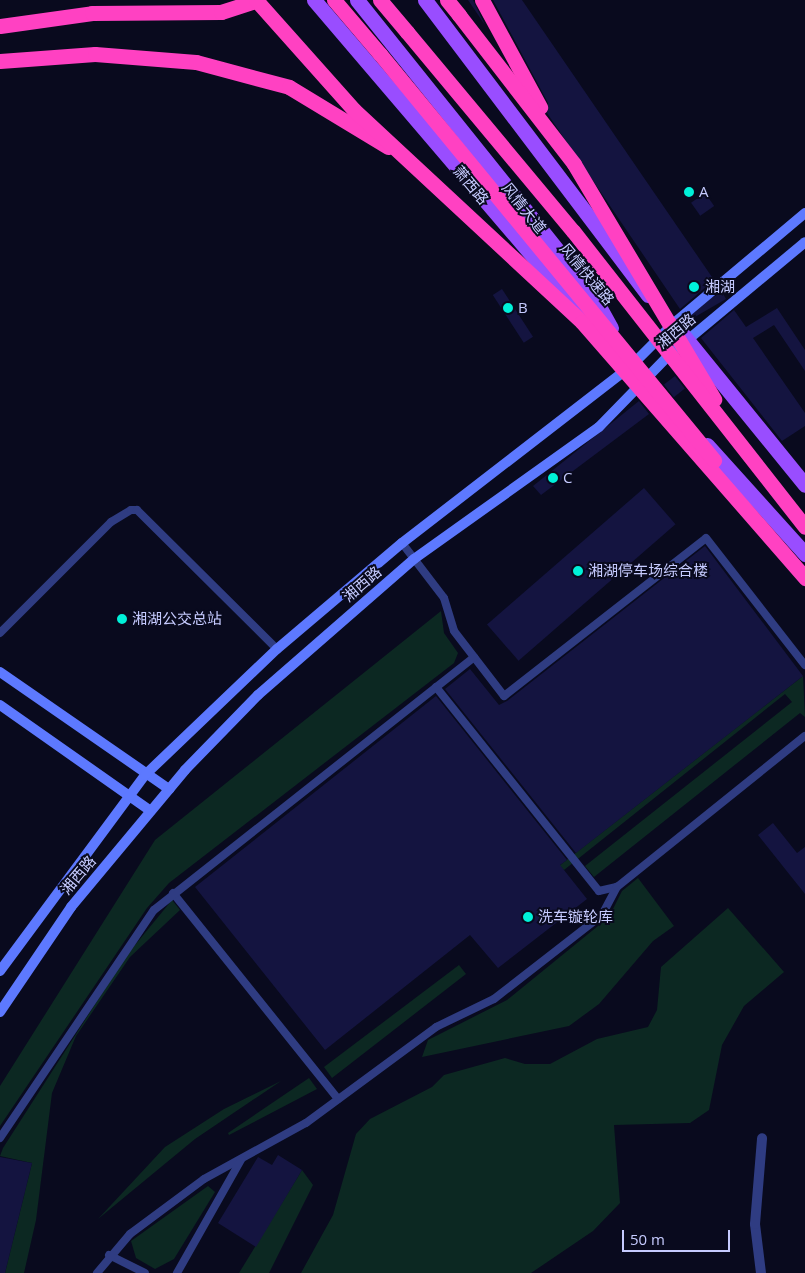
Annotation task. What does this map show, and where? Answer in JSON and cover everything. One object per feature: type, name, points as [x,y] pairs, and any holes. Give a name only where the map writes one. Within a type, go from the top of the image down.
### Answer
[{"type":"highway","points":[[0,26],[92,12],[221,12],[257,0],[315,70],[525,265],[612,354],[805,578]]},
{"type":"highway","name":"风情快速路","points":[[334,0],[656,386],[805,578]]},
{"type":"highway","name":"风情快速路","points":[[380,0],[573,231],[742,450],[805,527]]},
{"type":"highway","points":[[447,0],[574,164]]},
{"type":"highway","points":[[482,0],[493,27],[742,450]]},
{"type":"highway","points":[[0,60],[147,55],[240,73],[289,87],[417,165]]},
{"type":"main road","name":"萧西路","points":[[314,0],[560,290],[631,366]]},
{"type":"main road","name":"风情大道","points":[[357,0],[591,292],[631,366],[805,554]]},
{"type":"main road","points":[[425,0],[623,268],[674,323],[805,485]]},
{"type":"main road","points":[[386,35],[416,120]]},
{"type":"main road","points":[[656,345],[805,523]]},
{"type":"street","name":"湘西路","points":[[0,971],[145,775],[277,649],[402,543],[631,366],[656,345],[674,323],[805,213]]},
{"type":"street","name":"湘西路","points":[[0,1012],[71,907],[169,789],[258,695],[414,559],[599,427],[646,381],[666,358],[805,242]]},
{"type":"street","points":[[0,672],[145,775],[169,789]]},
{"type":"street","points":[[0,704],[151,811]]},
{"type":"street","points":[[761,1273],[755,1224],[762,1138]]},
{"type":"lane","points":[[0,633],[111,522],[131,510],[144,517],[277,649]]},
{"type":"lane","points":[[402,543],[444,598],[454,631],[504,696],[706,538],[805,665]]},
{"type":"lane","points":[[0,1138],[146,920],[173,893],[474,657]]},
{"type":"lane","points":[[436,688],[599,891],[616,887]]},
{"type":"lane","points":[[97,1273],[109,1255],[173,1201],[338,1099],[436,1027],[494,999],[602,915],[616,887],[805,736]]},
{"type":"lane","points":[[173,893],[338,1099]]},
{"type":"lane","points":[[177,1273],[242,1158]]},
{"type":"lane","points":[[109,1255],[145,1273]]},
{"type":"green space","points":[[441,611],[444,633],[458,653],[454,663],[169,883],[147,908],[0,1126],[0,1086],[155,840]]},
{"type":"green space","points":[[803,676],[805,717],[800,713],[594,877],[585,866],[792,702],[785,694],[564,870],[559,866]]},
{"type":"green space","points":[[638,878],[674,926],[653,941],[599,1004],[569,1026],[422,1057],[428,1040],[507,1000],[609,917],[622,891]]},
{"type":"green space","points":[[172,900],[180,910],[130,957],[76,1036],[52,1093],[36,1220],[24,1273],[5,1273],[32,1163],[0,1156],[3,1148],[126,956]]},
{"type":"green space","points":[[728,908],[784,972],[744,1006],[722,1045],[709,1110],[690,1123],[614,1125],[620,1203],[593,1231],[531,1273],[301,1273],[333,1215],[356,1134],[370,1119],[432,1087],[444,1075],[505,1058],[525,1064],[550,1064],[597,1039],[648,1027],[657,1010],[661,967]]},
{"type":"green space","points":[[459,965],[466,974],[332,1078],[324,1067]]},
{"type":"green space","points":[[309,1078],[317,1089],[229,1135],[228,1133]]},
{"type":"green space","points":[[281,1081],[195,1139],[98,1219],[165,1147],[224,1109]]},
{"type":"green space","points":[[302,1170],[313,1185],[269,1273],[239,1273]]},
{"type":"green space","points":[[208,1186],[215,1192],[174,1259],[155,1269],[136,1258],[131,1241]]},
{"type":"building","points":[[468,0],[473,0],[485,25]]},
{"type":"building","points":[[493,0],[522,0],[714,280],[680,309],[547,113],[548,103]]},
{"type":"building","points":[[705,193],[714,206],[700,216],[691,203]]},
{"type":"building","name":"B","points":[[502,289],[533,337],[524,343],[493,295]]},
{"type":"building","points":[[722,292],[726,299],[688,321],[684,314]]},
{"type":"building","points":[[777,308],[805,350],[805,371],[774,325],[753,338],[805,413],[805,426],[782,441],[701,338],[734,310],[746,327]]},
{"type":"building","points":[[675,376],[685,389],[674,397],[664,385]]},
{"type":"building","points":[[639,401],[649,414],[541,495],[533,486]]},
{"type":"building","name":"湘湖停车场综合楼","points":[[644,488],[675,524],[519,661],[487,624]]},
{"type":"building","points":[[705,546],[803,676],[576,853],[445,689],[470,669],[499,705],[507,701]]},
{"type":"building","points":[[436,696],[567,860],[560,865],[587,899],[498,968],[470,935],[325,1050],[195,887]]},
{"type":"building","points":[[773,823],[797,853],[805,847],[805,894],[758,835]]},
{"type":"building","points":[[278,1155],[302,1170],[256,1247],[218,1223],[258,1157],[272,1165]]},
{"type":"building","points":[[0,1157],[32,1163],[5,1273],[0,1273]]},
{"type":"place","name":"A","points":[[689,192]]},
{"type":"place","name":"湘湖","points":[[694,287]]},
{"type":"place","name":"B","points":[[508,308]]},
{"type":"place","name":"C","points":[[553,478]]},
{"type":"place","name":"湘湖停车场综合楼","points":[[578,571]]},
{"type":"place","name":"湘湖公交总站","points":[[122,619]]},
{"type":"place","name":"洗车镟轮库","points":[[528,917]]}]
